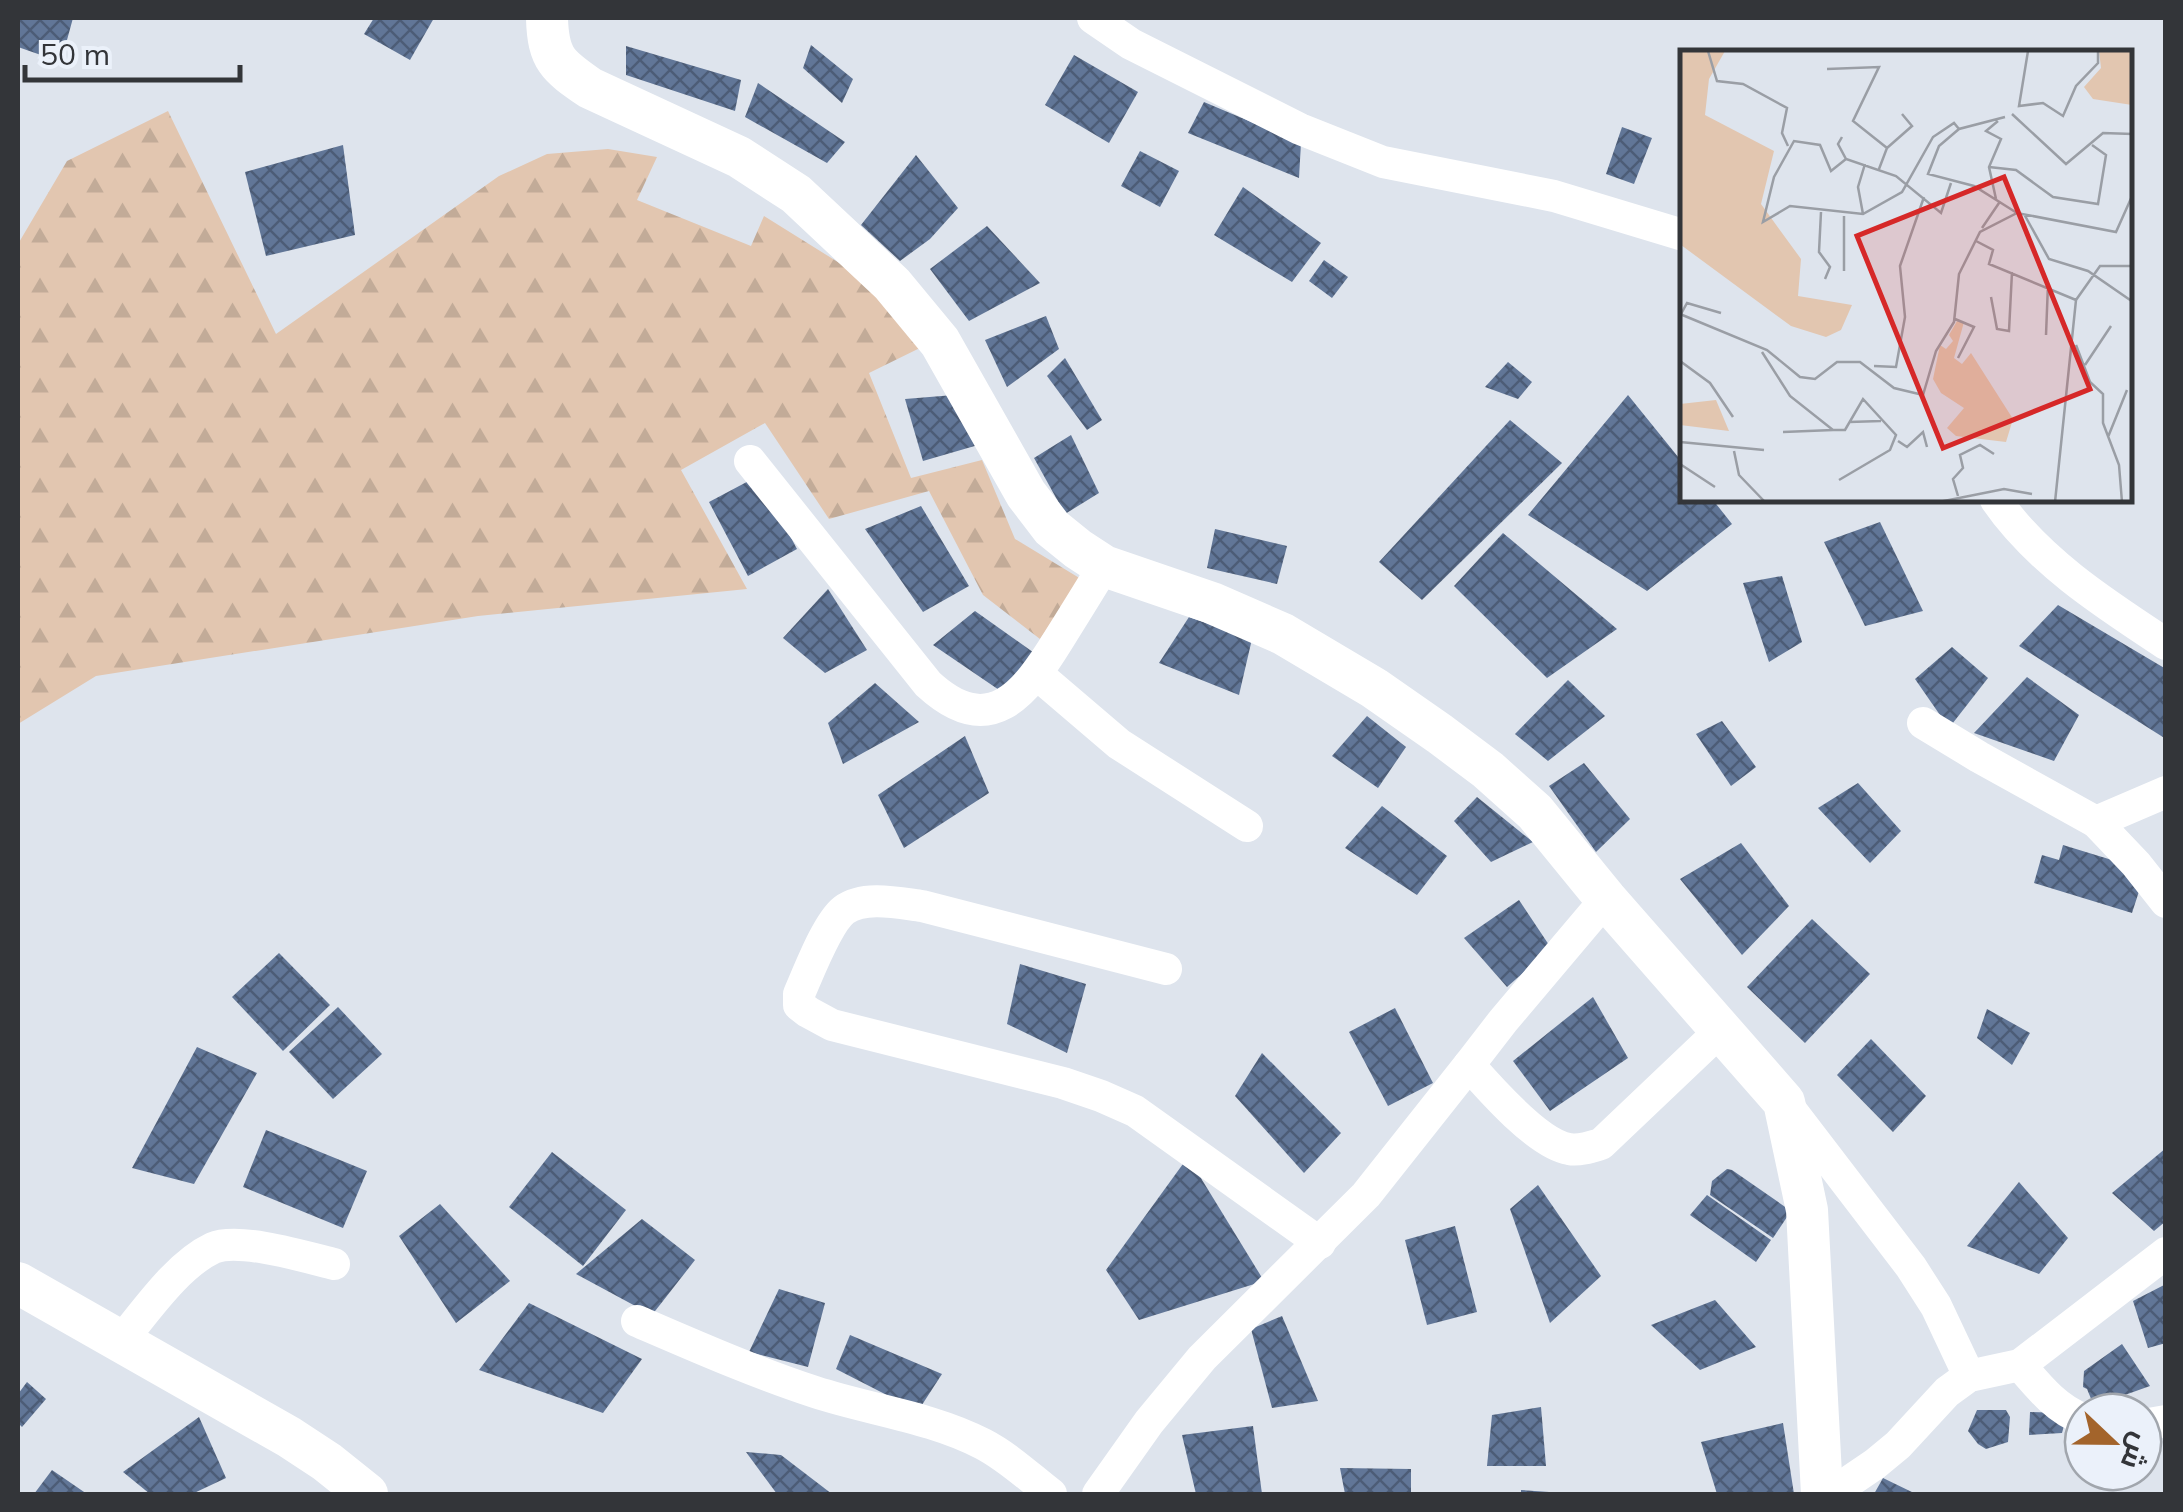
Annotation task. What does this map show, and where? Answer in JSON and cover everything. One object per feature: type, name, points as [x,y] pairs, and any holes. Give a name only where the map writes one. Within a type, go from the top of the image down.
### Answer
[{"type":"street","points":[[547,18],[549,45],[569,74],[590,88],[739,157],[796,194],[892,284],[940,342],[1035,505],[1052,528],[1078,550],[1104,566],[1212,602],[1283,634],[1374,688],[1488,770],[1523,802],[1784,1102],[1912,1267],[1936,1306],[1969,1376]]},
{"type":"street","points":[[1093,18],[1132,44],[1300,128],[1383,162],[1554,196],[1680,234]]},
{"type":"street","points":[[750,461],[928,684],[960,707],[989,710],[1009,702],[1037,674],[1104,566]]},
{"type":"street","points":[[1997,502],[2012,523],[2054,562],[2166,644]]},
{"type":"street","points":[[1037,674],[1119,744],[1247,826]]},
{"type":"street","points":[[1924,723],[2096,822],[2166,902]]},
{"type":"street","points":[[2096,822],[2166,792]]},
{"type":"street","points":[[1098,1494],[1149,1422],[1202,1358],[1366,1195],[1502,1021],[1606,900]]},
{"type":"street","points":[[1166,969],[922,906],[864,903],[846,909],[834,922],[798,994],[799,1005],[832,1024],[1063,1083],[1134,1111],[1320,1244]]},
{"type":"street","points":[[1469,1065],[1544,1137],[1569,1149],[1582,1149],[1601,1144],[1721,1030]]},
{"type":"street","points":[[1784,1102],[1808,1210],[1822,1494],[1875,1464],[1946,1392],[1969,1376],[2020,1365],[2166,1253]]},
{"type":"street","points":[[120,1340],[167,1286],[216,1247],[243,1244],[334,1264]]},
{"type":"street","points":[[18,1283],[289,1437],[367,1494]]},
{"type":"street","points":[[636,1321],[816,1393],[949,1430],[984,1444],[1050,1494]]},
{"type":"street","points":[[2020,1365],[2063,1408]]},
{"type":"green space","points":[[168,111],[276,334],[499,176],[547,154],[608,149],[657,157],[637,200],[751,246],[764,216],[857,274],[926,345],[869,373],[911,478],[982,460],[1015,539],[1081,579],[1040,639],[983,595],[929,491],[829,519],[765,423],[681,470],[747,589],[478,616],[96,676],[18,724],[18,244],[67,161]]},
{"type":"building","points":[[18,18],[73,18],[61,62],[18,47]]},
{"type":"building","points":[[374,18],[434,18],[410,60],[364,34]]},
{"type":"building","points":[[811,45],[853,79],[842,103],[803,68]]},
{"type":"building","points":[[626,46],[741,80],[735,111],[626,75]]},
{"type":"building","points":[[1074,55],[1138,92],[1109,143],[1045,105]]},
{"type":"building","points":[[758,83],[845,142],[827,163],[745,117]]},
{"type":"building","points":[[1204,102],[1301,143],[1299,178],[1188,133]]},
{"type":"building","points":[[1622,127],[1652,138],[1634,184],[1606,174]]},
{"type":"building","points":[[343,145],[355,235],[266,256],[245,172]]},
{"type":"building","points":[[1140,151],[1179,171],[1160,207],[1121,186]]},
{"type":"building","points":[[916,155],[958,208],[930,239],[900,261],[861,225]]},
{"type":"building","points":[[1243,187],[1321,243],[1292,282],[1214,235]]},
{"type":"building","points":[[987,226],[1040,283],[969,321],[930,269]]},
{"type":"building","points":[[1324,260],[1348,277],[1332,298],[1309,281]]},
{"type":"building","points":[[1046,316],[1059,349],[1007,387],[985,340]]},
{"type":"building","points":[[1065,358],[1102,420],[1087,430],[1047,376]]},
{"type":"building","points":[[1508,362],[1532,382],[1518,399],[1485,387]]},
{"type":"building","points":[[966,394],[985,443],[923,461],[905,399]]},
{"type":"building","points":[[1628,395],[1680,459],[1680,502],[1715,502],[1732,524],[1647,591],[1528,515]]},
{"type":"building","points":[[1510,420],[1562,463],[1422,600],[1379,562]]},
{"type":"building","points":[[1071,435],[1099,493],[1065,514],[1034,458]]},
{"type":"building","points":[[758,476],[797,549],[748,576],[709,502]]},
{"type":"building","points":[[921,506],[969,586],[923,612],[865,529]]},
{"type":"building","points":[[1880,522],[1923,611],[1865,626],[1824,542]]},
{"type":"building","points":[[1215,529],[1287,546],[1277,584],[1207,568]]},
{"type":"building","points":[[1503,533],[1617,629],[1547,678],[1454,586]]},
{"type":"building","points":[[1782,576],[1802,642],[1769,662],[1743,583]]},
{"type":"building","points":[[828,589],[867,650],[825,673],[783,638]]},
{"type":"building","points":[[2058,605],[2166,669],[2166,739],[2019,646]]},
{"type":"building","points":[[975,611],[1037,655],[1005,694],[933,645]]},
{"type":"building","points":[[1189,617],[1252,639],[1239,695],[1159,663]]},
{"type":"building","points":[[1952,647],[1988,678],[1949,728],[1915,679]]},
{"type":"building","points":[[2027,677],[2079,715],[2054,761],[1974,733]]},
{"type":"building","points":[[1568,680],[1605,716],[1548,761],[1515,734]]},
{"type":"building","points":[[875,683],[919,722],[843,764],[828,723]]},
{"type":"building","points":[[1367,716],[1406,747],[1378,788],[1332,756]]},
{"type":"building","points":[[1722,721],[1756,767],[1731,786],[1696,734]]},
{"type":"building","points":[[965,736],[989,793],[904,848],[878,795]]},
{"type":"building","points":[[1584,763],[1630,819],[1596,852],[1549,786]]},
{"type":"building","points":[[1858,783],[1901,831],[1870,863],[1818,808]]},
{"type":"building","points":[[1477,797],[1533,842],[1491,862],[1454,821]]},
{"type":"building","points":[[1382,806],[1447,856],[1417,895],[1345,848]]},
{"type":"building","points":[[1741,843],[1789,906],[1742,955],[1680,879]]},
{"type":"building","points":[[2063,845],[2125,864],[2143,879],[2132,913],[2034,883],[2042,855],[2059,860]]},
{"type":"building","points":[[1519,900],[1551,948],[1507,987],[1464,938]]},
{"type":"building","points":[[1812,919],[1870,974],[1805,1043],[1747,987]]},
{"type":"building","points":[[279,953],[330,1005],[283,1051],[232,997]]},
{"type":"building","points":[[1020,964],[1086,984],[1067,1053],[1007,1024]]},
{"type":"building","points":[[1593,997],[1628,1058],[1550,1111],[1513,1061]]},
{"type":"building","points":[[338,1007],[382,1054],[333,1099],[289,1052]]},
{"type":"building","points":[[1395,1008],[1433,1083],[1388,1106],[1349,1032]]},
{"type":"building","points":[[1987,1009],[2030,1033],[2012,1065],[1977,1038]]},
{"type":"building","points":[[1871,1039],[1926,1096],[1893,1132],[1837,1075]]},
{"type":"building","points":[[197,1047],[257,1073],[194,1184],[132,1168]]},
{"type":"building","points":[[1262,1053],[1341,1133],[1304,1173],[1235,1096]]},
{"type":"building","points":[[266,1130],[367,1171],[343,1228],[243,1187]]},
{"type":"building","points":[[2166,1148],[2166,1221],[2154,1231],[2112,1193]]},
{"type":"building","points":[[552,1152],[626,1210],[583,1266],[509,1207]]},
{"type":"building","points":[[1188,1157],[1264,1281],[1139,1320],[1106,1270]]},
{"type":"building","points":[[1727,1169],[1791,1211],[1773,1238],[1710,1195],[1712,1181]]},
{"type":"building","points":[[2019,1182],[2068,1238],[2039,1274],[1967,1246]]},
{"type":"building","points":[[1538,1185],[1601,1276],[1550,1323],[1510,1209]]},
{"type":"building","points":[[1707,1195],[1771,1240],[1756,1262],[1690,1215]]},
{"type":"building","points":[[440,1204],[510,1281],[456,1323],[399,1236]]},
{"type":"building","points":[[642,1219],[695,1260],[652,1315],[576,1274]]},
{"type":"building","points":[[1455,1226],[1477,1312],[1427,1325],[1405,1240]]},
{"type":"building","points":[[2166,1284],[2166,1343],[2148,1348],[2133,1301]]},
{"type":"building","points":[[779,1289],[825,1303],[808,1367],[749,1352]]},
{"type":"building","points":[[1715,1300],[1756,1347],[1700,1370],[1651,1325]]},
{"type":"building","points":[[529,1303],[642,1359],[603,1413],[479,1370]]},
{"type":"building","points":[[1282,1316],[1318,1401],[1272,1408],[1251,1329]]},
{"type":"building","points":[[850,1335],[942,1374],[918,1411],[836,1369]]},
{"type":"building","points":[[2122,1344],[2150,1386],[2133,1392],[2088,1392],[2083,1387],[2084,1371]]},
{"type":"building","points":[[27,1382],[46,1399],[22,1427],[18,1423],[18,1394]]},
{"type":"building","points":[[1541,1407],[1546,1466],[1487,1466],[1492,1415]]},
{"type":"building","points":[[1977,1410],[2006,1410],[2010,1417],[2008,1442],[1986,1449],[1978,1444],[1968,1431]]},
{"type":"building","points":[[2030,1412],[2062,1413],[2062,1433],[2029,1435]]},
{"type":"building","points":[[199,1417],[226,1478],[192,1494],[150,1494],[123,1472]]},
{"type":"building","points":[[1783,1423],[1794,1494],[1717,1494],[1701,1442]]},
{"type":"building","points":[[1253,1426],[1262,1494],[1196,1494],[1182,1435]]},
{"type":"building","points":[[746,1452],[781,1455],[832,1494],[777,1494]]},
{"type":"building","points":[[1340,1468],[1411,1469],[1411,1494],[1345,1494]]},
{"type":"building","points":[[52,1470],[87,1494],[34,1494]]},
{"type":"building","points":[[1883,1478],[1916,1494],[1874,1494]]},
{"type":"building","points":[[1521,1490],[1549,1492],[1549,1494],[1521,1494]]}]
